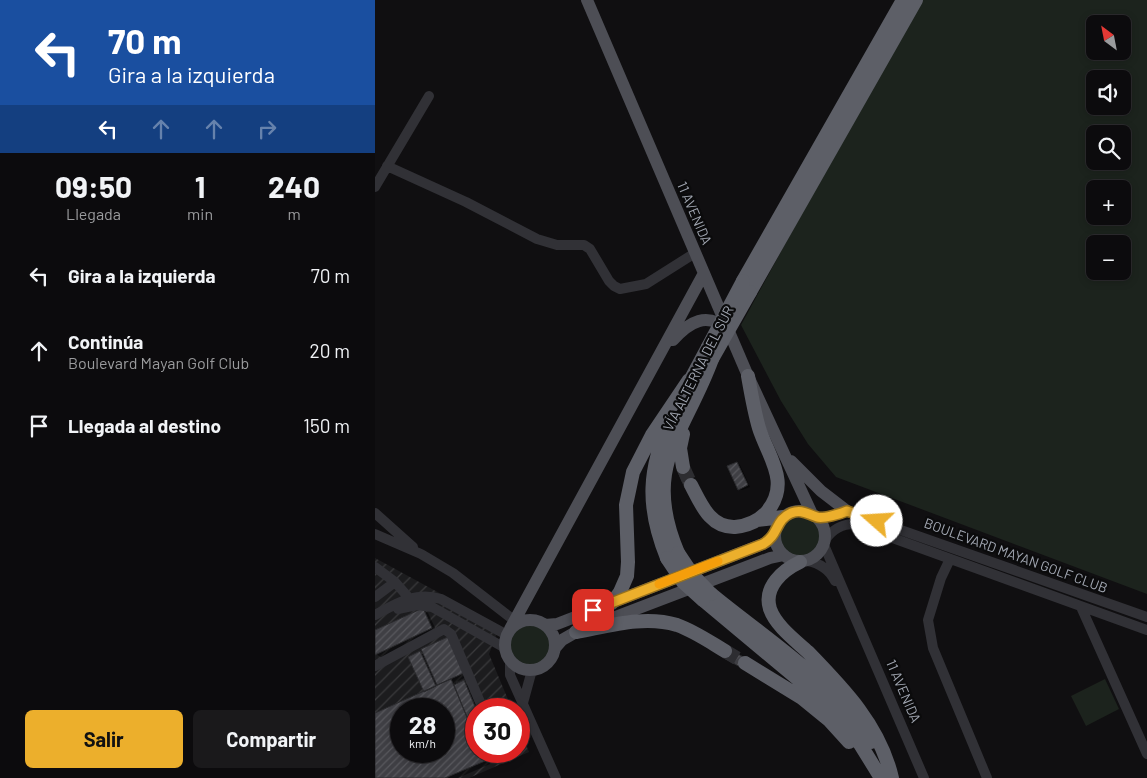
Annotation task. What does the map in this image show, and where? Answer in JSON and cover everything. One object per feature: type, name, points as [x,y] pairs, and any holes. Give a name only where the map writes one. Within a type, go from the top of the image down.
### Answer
[{"type":"highway","name":"VÍA ALTERNA DEL SUR","points":[[891,778],[869,740],[853,717],[836,698],[799,665],[707,597],[683,582],[673,555],[665,516],[663,494],[665,472],[672,446],[710,358],[903,0]]},
{"type":"highway","name":"VÍA ALTERNA DEL SUR","points":[[747,287],[916,0]]},
{"type":"highway","name":"VÍA ALTERNA DEL SUR","points":[[673,555],[660,540],[654,516],[653,476],[661,440],[689,380],[710,358]]},
{"type":"highway","points":[[683,467],[680,448],[681,439],[710,358]]},
{"type":"highway","points":[[691,485],[704,510],[716,522],[728,526],[735,527],[750,524],[767,511],[772,503],[778,479],[757,420],[748,376]]},
{"type":"highway","points":[[612,603],[623,587],[628,571],[626,505],[633,472],[652,435],[689,380]]},
{"type":"highway","points":[[757,520],[789,515]]},
{"type":"highway","points":[[803,561],[785,570],[776,580],[769,599],[771,609],[782,626],[835,680],[862,713],[879,741],[891,778]]},
{"type":"highway","name":"VÍA ALTERNA DEL SUR","points":[[707,597],[818,696],[842,720],[881,778]]},
{"type":"highway","points":[[576,632],[632,622],[656,621],[682,627],[725,651]]},
{"type":"highway","points":[[745,663],[814,707],[829,720],[855,749],[871,762]]},
{"type":"main road","name":"11 AVENIDA","points":[[587,0],[748,376],[815,516]]},
{"type":"main road","points":[[509,638],[536,580],[704,273]]},
{"type":"main road","points":[[661,353],[684,328],[698,321],[715,321],[729,332]]},
{"type":"main road","name":"11 AVENIDA","points":[[776,437],[797,496],[789,515]]},
{"type":"main road","points":[[785,455],[821,491],[847,511]]},
{"type":"main road","points":[[800,511],[815,516],[824,527],[825,542],[817,555],[803,561],[794,561],[783,556],[770,558],[576,632],[562,640],[555,648],[549,660],[539,668],[532,670],[520,668],[509,638],[515,625],[527,620],[557,624],[763,544],[769,541],[775,534],[777,528],[789,515],[800,511]]},
{"type":"main road","points":[[775,534],[777,546],[783,556]]},
{"type":"main road","points":[[536,580],[531,605],[553,636],[555,648]]},
{"type":"street","points":[[375,187],[429,96]]},
{"type":"street","points":[[387,166],[465,202],[537,239],[557,245],[584,245],[590,249],[609,281],[620,289],[646,284],[695,253]]},
{"type":"street","points":[[815,516],[838,515],[847,511]]},
{"type":"street","name":"BOULEVARD MAYAN GOLF CLUB","points":[[847,511],[1147,617]]},
{"type":"street","points":[[375,513],[421,554]]},
{"type":"street","name":"BOULEVARD MAYAN GOLF CLUB","points":[[825,542],[829,535],[841,526],[854,524],[1147,630]]},
{"type":"street","points":[[375,534],[421,554],[453,573],[492,604],[509,638],[511,675],[521,698]]},
{"type":"street","name":"11 AVENIDA","points":[[825,542],[855,617],[925,778]]},
{"type":"street","points":[[950,559],[941,578],[929,620],[933,648],[987,778]]},
{"type":"street","name":"11 AVENIDA","points":[[803,561],[817,564],[830,573],[855,617]]},
{"type":"street","points":[[375,567],[395,582],[409,598]]},
{"type":"street","points":[[375,597],[395,582]]},
{"type":"street","points":[[375,614],[409,598],[423,596],[441,599],[509,638]]},
{"type":"street","points":[[375,621],[405,606],[427,606],[509,638]]},
{"type":"street","points":[[1081,607],[1147,754]]},
{"type":"street","points":[[375,666],[444,629],[448,630],[478,698]]},
{"type":"street","points":[[524,698],[532,670]]},
{"type":"street","points":[[530,719],[556,778]]},
{"type":"shaded area","points":[[918,0],[1147,0],[1147,594],[836,477],[808,444],[781,401],[741,325]]},
{"type":"shaded area","points":[[804,517],[811,520],[817,526],[820,537],[819,545],[811,554],[804,557],[796,557],[789,554],[781,545],[780,533],[783,526],[792,518]]},
{"type":"shaded area","points":[[375,558],[500,626],[489,654],[507,698],[465,698],[465,763],[504,763],[469,778],[375,778]]},
{"type":"shaded area","points":[[534,625],[541,628],[547,634],[550,645],[549,653],[541,662],[534,665],[526,665],[519,662],[511,653],[510,641],[513,634],[522,626]]},
{"type":"shaded area","points":[[1105,679],[1119,709],[1086,726],[1071,696]]},
{"type":"building","points":[[737,462],[748,485],[738,490],[727,466]]},
{"type":"building","points":[[687,466],[695,484],[685,488],[677,470]]},
{"type":"building","points":[[423,608],[432,628],[375,655],[375,630]]},
{"type":"building","points":[[450,636],[466,672],[437,685],[421,649]]},
{"type":"building","points":[[727,648],[747,659],[742,668],[722,657]]},
{"type":"building","points":[[420,651],[436,686],[424,692],[408,657]]},
{"type":"building","points":[[451,679],[465,713],[465,763],[480,763],[445,778],[375,778],[375,713],[390,706],[390,763],[455,763],[455,698],[409,698]]},
{"type":"building","points":[[464,680],[471,698],[465,698],[465,712],[454,685]]},
{"type":"tunnel","points":[[683,467],[691,485]]},
{"type":"tunnel","points":[[725,651],[745,663]]},
{"type":"slow traffic","points":[[659,584],[718,561]]},
{"type":"route","points":[[593,610],[763,544],[769,541],[775,534],[779,522],[794,512],[806,512],[817,517],[838,515],[847,511],[877,521]]}]
